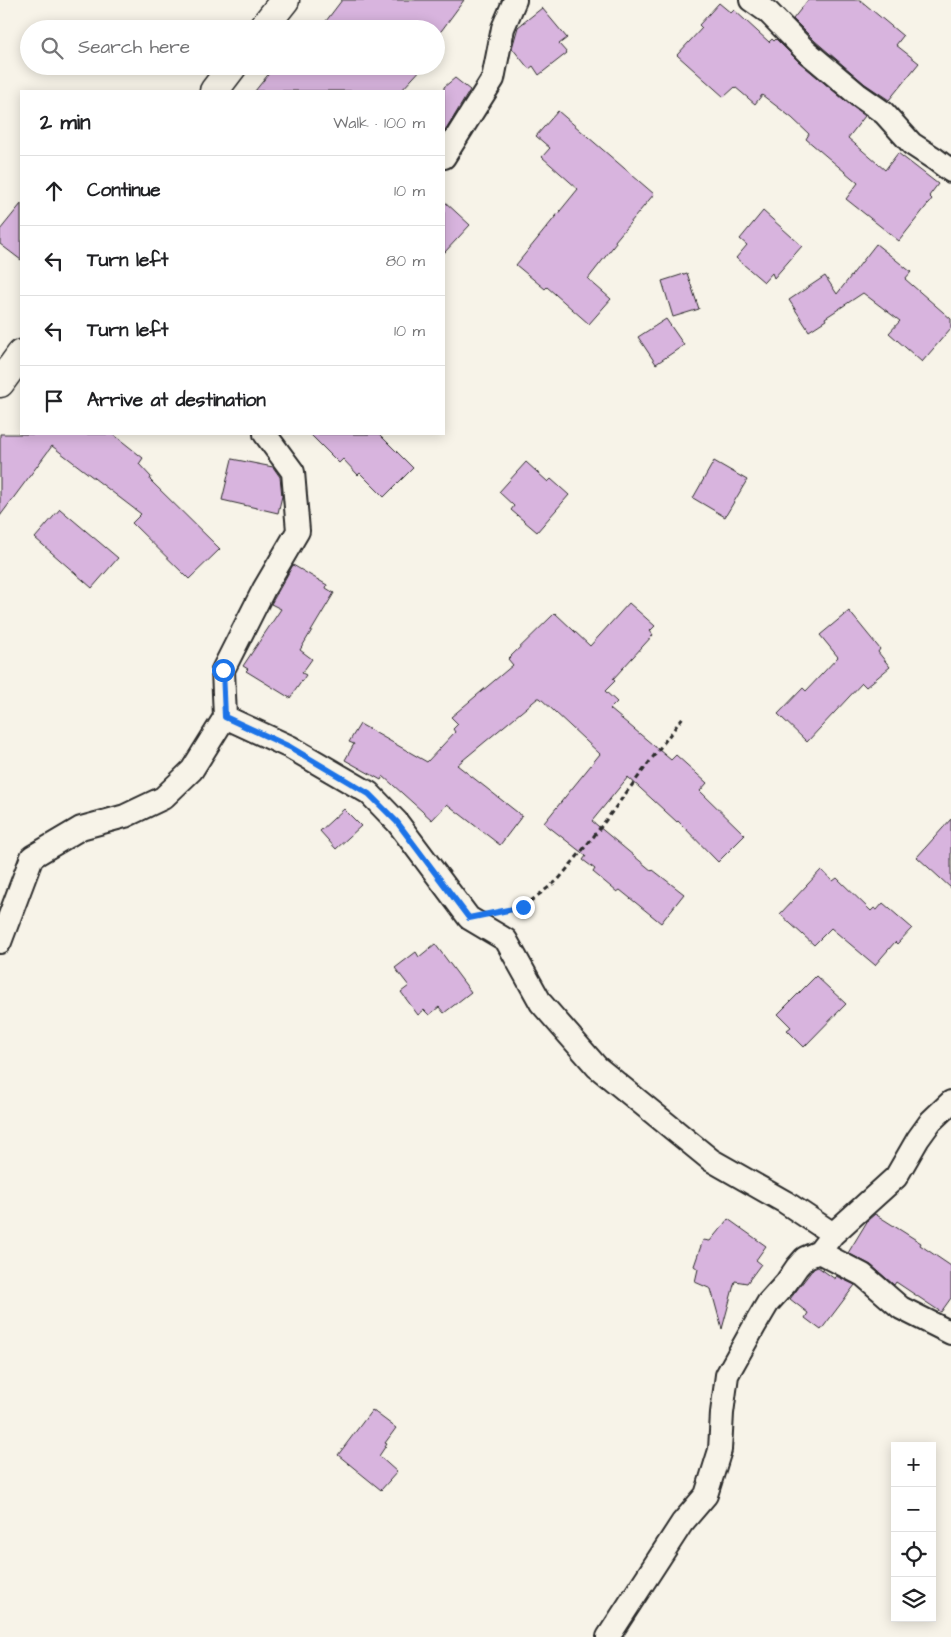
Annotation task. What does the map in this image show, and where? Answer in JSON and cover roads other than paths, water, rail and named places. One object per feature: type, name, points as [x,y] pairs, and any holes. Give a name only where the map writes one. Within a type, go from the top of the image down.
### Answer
[{"type":"street","points":[[269,20],[285,0]]},
{"type":"street","points":[[445,154],[493,80],[503,28],[515,0]]},
{"type":"street","points":[[751,0],[768,12],[806,51],[857,94],[884,113],[912,144],[951,172]]},
{"type":"street","points":[[215,90],[226,75]]},
{"type":"street","points":[[0,383],[20,355]]},
{"type":"street","points":[[0,942],[32,857],[81,828],[125,816],[163,798],[192,770],[225,717],[223,670],[264,589],[298,531],[294,472],[267,435]]},
{"type":"street","points":[[225,717],[290,747],[369,794],[397,822],[469,918],[506,940],[541,1003],[597,1067],[711,1160],[784,1202],[834,1234]]},
{"type":"street","points":[[608,1637],[682,1523],[706,1495],[720,1450],[727,1375],[768,1303],[805,1258],[819,1252],[834,1234],[896,1177],[931,1121],[951,1102]]},
{"type":"street","points":[[819,1252],[863,1275],[901,1308],[951,1333]]}]
